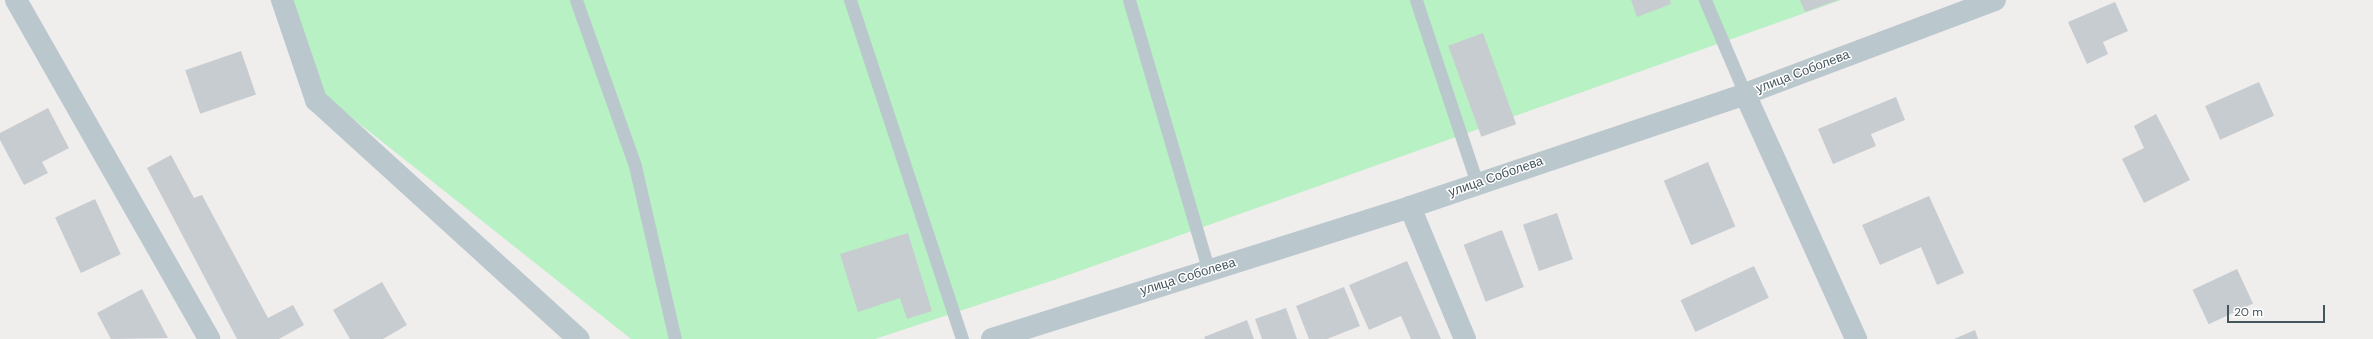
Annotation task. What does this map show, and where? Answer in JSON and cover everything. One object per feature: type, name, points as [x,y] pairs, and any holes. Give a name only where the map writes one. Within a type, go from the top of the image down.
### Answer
[{"type":"street","points":[[16,0],[209,339]]},
{"type":"street","points":[[282,0],[316,100],[579,339]]},
{"type":"street","name":"улица Соболева","points":[[1001,337],[1410,207],[1477,183],[1745,94],[1995,0]]},
{"type":"street","points":[[1745,94],[1856,339]]},
{"type":"street","points":[[1410,207],[1465,339]]},
{"type":"lane","points":[[576,0],[635,166],[675,339]]},
{"type":"lane","points":[[850,0],[962,339]]},
{"type":"lane","points":[[1129,0],[1209,271]]},
{"type":"lane","points":[[1416,0],[1477,183]]},
{"type":"lane","points":[[1705,0],[1745,94]]},
{"type":"green space","points":[[277,0],[1841,0],[1057,279],[875,339],[631,339],[303,79]]},
{"type":"building","points":[[1631,0],[1670,0],[1671,4],[1637,17]]},
{"type":"building","points":[[1800,0],[1838,0],[1805,12]]},
{"type":"building","points":[[2115,2],[2128,31],[2103,42],[2108,54],[2087,64],[2068,22]]},
{"type":"building","points":[[1483,33],[1516,124],[1481,137],[1448,46]]},
{"type":"building","points":[[241,51],[256,94],[200,114],[185,70]]},
{"type":"building","points":[[2259,82],[2274,116],[2220,140],[2205,106]]},
{"type":"building","points":[[1896,97],[1905,120],[1871,134],[1876,146],[1833,164],[1818,129]]},
{"type":"building","points":[[48,108],[69,148],[42,162],[48,173],[24,185],[0,140],[0,133]]},
{"type":"building","points":[[2156,114],[2190,180],[2144,203],[2122,159],[2144,148],[2134,126]]},
{"type":"building","points":[[171,155],[194,198],[202,195],[268,318],[293,305],[304,325],[279,339],[237,339],[147,168]]},
{"type":"building","points":[[1708,162],[1735,226],[1691,245],[1664,181]]},
{"type":"building","points":[[1929,196],[1964,273],[1937,285],[1921,247],[1880,265],[1862,225]]},
{"type":"building","points":[[95,199],[121,254],[81,273],[55,218]]},
{"type":"building","points":[[1557,213],[1573,259],[1539,271],[1523,225]]},
{"type":"building","points":[[1502,230],[1524,287],[1486,302],[1464,245]]},
{"type":"building","points":[[908,233],[932,311],[907,319],[900,298],[858,312],[840,254]]},
{"type":"building","points":[[1407,261],[1441,339],[1411,339],[1401,316],[1369,330],[1349,285]]},
{"type":"building","points":[[1754,266],[1769,298],[1695,332],[1681,300]]},
{"type":"building","points":[[2237,269],[2253,303],[2209,324],[2193,290]]},
{"type":"building","points":[[382,282],[407,325],[383,339],[350,339],[333,310]]},
{"type":"building","points":[[1344,287],[1360,326],[1327,339],[1309,339],[1296,306]]},
{"type":"building","points":[[142,289],[168,338],[111,339],[97,313]]},
{"type":"building","points":[[1286,308],[1297,339],[1262,339],[1255,319]]},
{"type":"building","points":[[1247,320],[1254,339],[1205,339],[1204,337]]},
{"type":"building","points":[[1975,330],[1978,339],[1954,339]]}]
